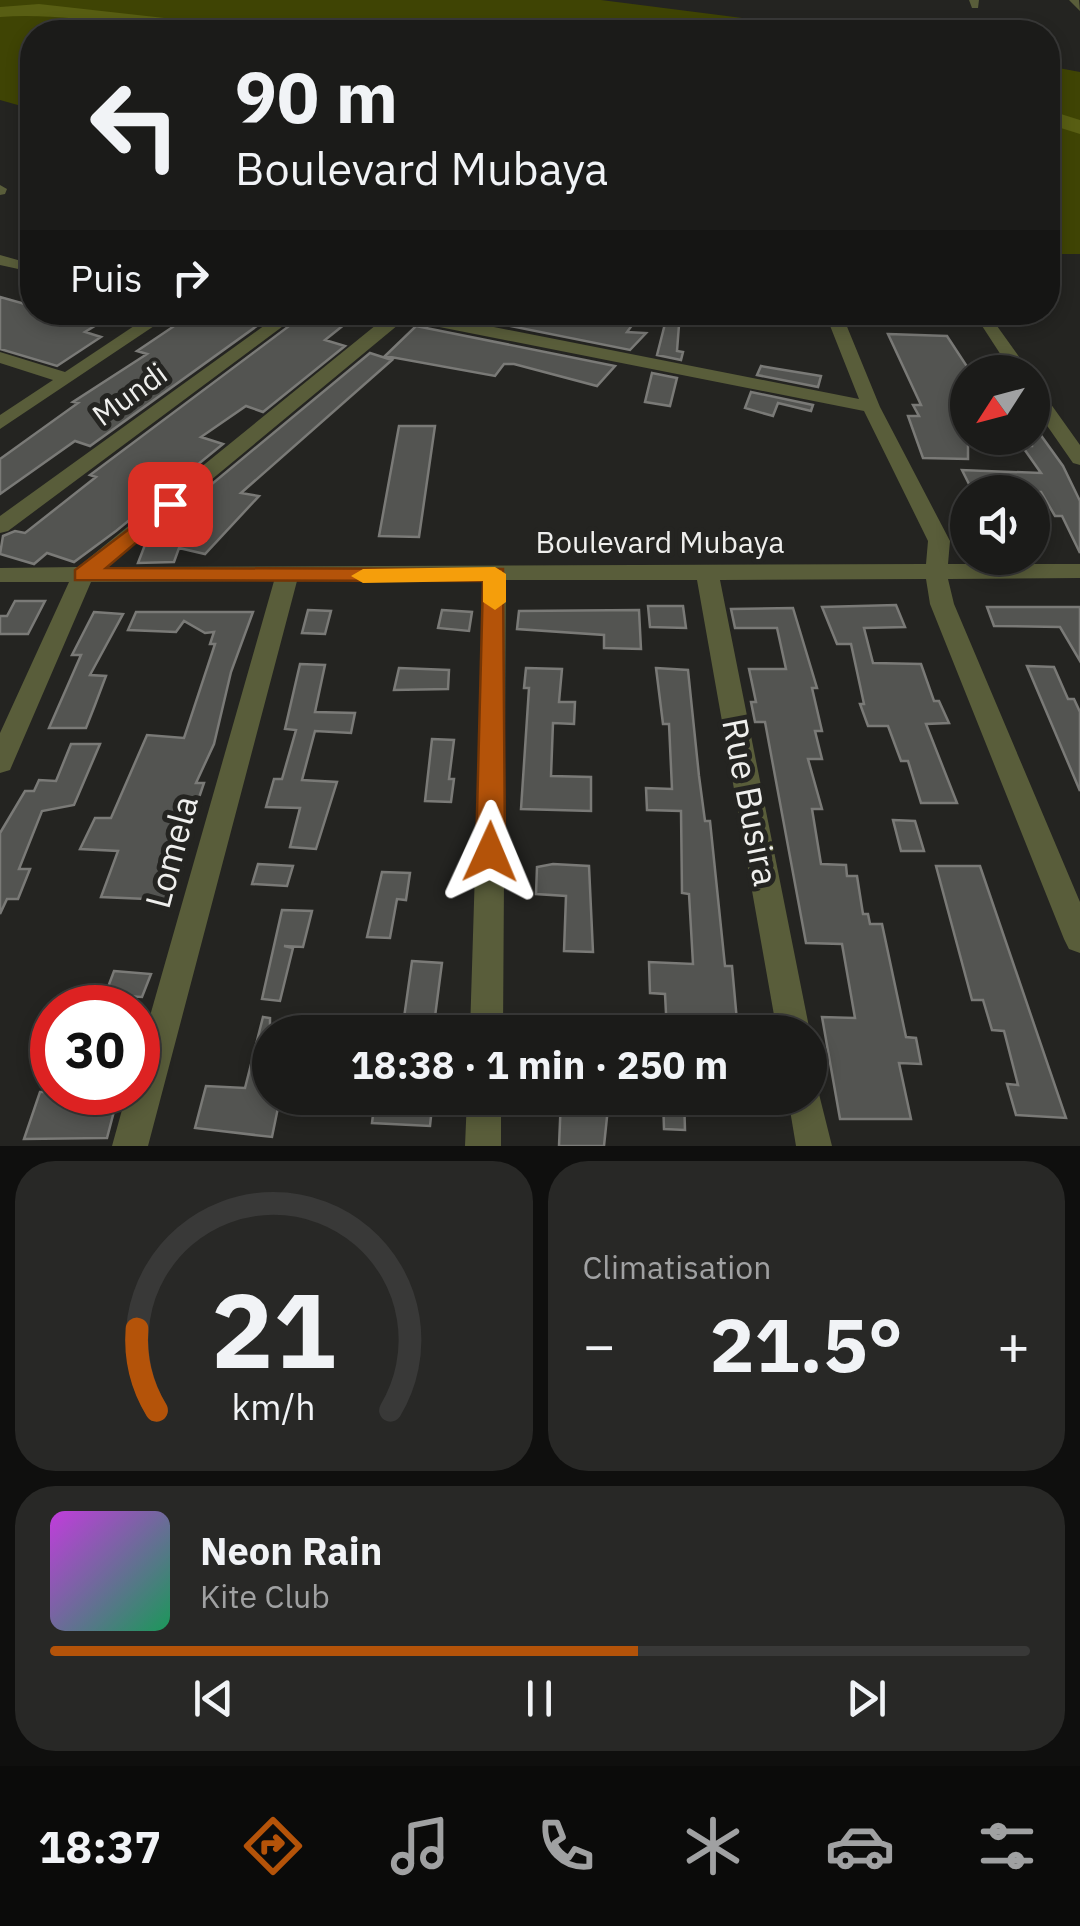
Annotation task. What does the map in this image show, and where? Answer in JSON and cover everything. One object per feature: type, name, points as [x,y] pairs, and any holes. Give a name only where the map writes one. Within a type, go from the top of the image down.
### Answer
[{"type":"street","points":[[0,423],[147,325]]},
{"type":"street","name":"Mundi","points":[[0,526],[276,325]]},
{"type":"street","points":[[0,763],[83,575],[387,325]]},
{"type":"street","points":[[462,325],[871,407]]},
{"type":"street","points":[[838,325],[871,407],[939,541],[936,573],[942,604],[1080,938]]},
{"type":"street","points":[[988,325],[1009,355]]},
{"type":"street","points":[[0,357],[66,378]]},
{"type":"street","points":[[1050,416],[1080,459]]},
{"type":"street","name":"Rue Busira","points":[[707,571],[790,1015]]},
{"type":"street","name":"Boulevard Mubaya","points":[[0,575],[286,577],[1080,571]]},
{"type":"street","points":[[486,1015],[495,574]]},
{"type":"street","name":"Lomela","points":[[130,1146],[286,577]]},
{"type":"street","points":[[483,1146],[484,1115]]},
{"type":"street","points":[[808,1115],[814,1146]]},
{"type":"green space","points":[[0,0],[601,0],[758,20],[20,20],[20,106],[0,100]]},
{"type":"green space","points":[[1060,68],[1080,72],[1080,254],[1060,254]]},
{"type":"building","points":[[0,297],[20,303],[20,325],[96,325],[85,332],[101,337],[57,366],[0,349]]},
{"type":"building","points":[[176,325],[258,325],[90,446],[75,441],[0,494],[0,459],[78,403],[73,402],[147,354],[137,351]]},
{"type":"building","points":[[290,325],[344,325],[325,340],[345,346],[263,412],[246,406],[201,437],[223,444],[74,562],[47,553],[34,564],[0,554],[3,536],[15,531],[25,533],[96,477],[90,475]]},
{"type":"building","points":[[505,325],[632,325],[627,332],[646,333],[630,350]]},
{"type":"building","points":[[665,325],[679,325],[677,351],[683,352],[681,360],[657,355]]},
{"type":"building","points":[[416,326],[615,366],[597,386],[514,364],[504,364],[495,376],[385,356]]},
{"type":"building","points":[[888,334],[947,336],[959,355],[950,355],[950,455],[968,455],[968,459],[923,458],[908,416],[919,416],[913,405],[921,405]]},
{"type":"building","points":[[370,353],[392,360],[241,493],[259,496],[205,554],[179,548],[174,562],[138,563],[148,537]]},
{"type":"building","points":[[761,366],[821,376],[818,387],[757,375]]},
{"type":"building","points":[[652,373],[677,378],[670,406],[645,402]]},
{"type":"building","points":[[751,392],[813,405],[811,411],[778,403],[773,416],[745,408]]},
{"type":"building","points":[[399,426],[435,426],[419,537],[379,536]]},
{"type":"building","points":[[1050,448],[1080,501],[1080,553],[1062,516],[1055,516],[1050,507],[1050,475],[964,475],[962,470],[1041,473],[1028,455],[1050,455]]},
{"type":"building","points":[[15,601],[45,601],[28,634],[0,634],[0,616],[7,616]]},
{"type":"building","points":[[896,605],[905,627],[864,628],[873,663],[921,664],[934,701],[939,701],[949,723],[926,724],[957,803],[921,803],[908,761],[901,761],[888,726],[868,726],[860,704],[864,704],[851,644],[837,644],[822,607]]},
{"type":"building","points":[[648,606],[683,606],[686,628],[650,627]]},
{"type":"building","points":[[987,607],[1080,607],[1080,661],[1060,627],[994,626]]},
{"type":"building","points":[[793,608],[817,688],[812,688],[822,731],[815,731],[822,759],[808,759],[822,809],[812,809],[821,864],[846,865],[847,876],[857,876],[863,914],[868,914],[870,924],[882,924],[906,1037],[916,1038],[921,1064],[899,1063],[911,1119],[840,1119],[827,1045],[827,1017],[855,1018],[842,944],[806,943],[765,722],[755,722],[751,702],[756,702],[749,669],[786,669],[777,628],[735,628],[731,609]]},
{"type":"building","points":[[308,610],[331,611],[325,634],[302,633]]},
{"type":"building","points":[[442,610],[472,612],[469,631],[438,628]]},
{"type":"building","points":[[639,610],[641,649],[604,648],[604,635],[517,629],[519,611]]},
{"type":"building","points":[[94,612],[123,614],[90,675],[106,676],[95,705],[86,728],[49,728],[81,655],[72,655]]},
{"type":"building","points":[[136,612],[253,612],[231,672],[214,744],[196,783],[204,783],[175,868],[182,868],[170,900],[101,897],[118,851],[80,849],[95,818],[111,818],[147,735],[184,738],[215,644],[210,644],[214,632],[205,633],[184,621],[176,632],[128,630]]},
{"type":"building","points":[[300,664],[325,665],[315,712],[355,713],[351,733],[315,731],[302,780],[337,782],[316,849],[290,847],[300,808],[266,807],[274,779],[282,779],[296,730],[285,729]]},
{"type":"building","points":[[1027,666],[1054,667],[1068,699],[1074,699],[1080,712],[1080,791]]},
{"type":"building","points":[[399,668],[449,670],[448,689],[394,690]]},
{"type":"building","points":[[526,668],[562,669],[559,702],[575,702],[574,724],[553,723],[551,776],[591,777],[591,811],[521,809],[529,688],[524,688]]},
{"type":"building","points":[[656,668],[688,670],[705,821],[710,821],[725,966],[732,966],[736,1015],[666,1015],[665,994],[650,993],[649,962],[693,964],[689,894],[682,893],[681,811],[647,810],[646,788],[672,789],[669,724],[663,724]]},
{"type":"building","points":[[432,739],[454,740],[449,779],[454,779],[451,802],[425,801]]},
{"type":"building","points":[[71,744],[100,744],[74,805],[42,811],[19,869],[30,869],[18,899],[7,899],[0,914],[0,833],[25,791],[34,791],[39,780],[56,781]]},
{"type":"building","points":[[893,820],[915,821],[924,851],[901,851]]},
{"type":"building","points":[[258,864],[293,866],[287,886],[252,884]]},
{"type":"building","points":[[589,866],[593,952],[564,951],[566,896],[536,894],[537,867]]},
{"type":"building","points":[[936,866],[980,866],[1066,1118],[1016,1115],[1007,1084],[1018,1085],[1004,1031],[992,1030],[983,1000],[972,1000]]},
{"type":"building","points":[[382,872],[410,873],[406,900],[397,899],[390,938],[367,937]]},
{"type":"building","points":[[282,910],[312,911],[303,947],[284,946],[293,948],[280,1001],[262,999]]},
{"type":"building","points":[[412,961],[442,963],[435,1015],[404,1015]]},
{"type":"building","points":[[114,971],[151,974],[147,985],[109,985]]},
{"type":"building","points":[[252,1060],[252,1115],[277,1115],[272,1137],[195,1128],[206,1086],[245,1088]]},
{"type":"building","points":[[32,1115],[113,1115],[107,1138],[24,1139]]},
{"type":"building","points":[[373,1115],[431,1115],[430,1126],[372,1123]]},
{"type":"building","points":[[560,1115],[607,1115],[604,1146],[559,1146]]},
{"type":"building","points":[[664,1115],[685,1115],[685,1130],[664,1129]]},
{"type":"waterway","points":[[0,12],[39,9],[133,20]]},
{"type":"waterway","points":[[1060,121],[1080,127]]},
{"type":"slow traffic","points":[[363,576],[495,574],[495,602]]},
{"type":"route","points":[[170,504],[83,575],[495,574],[490,852]]}]
